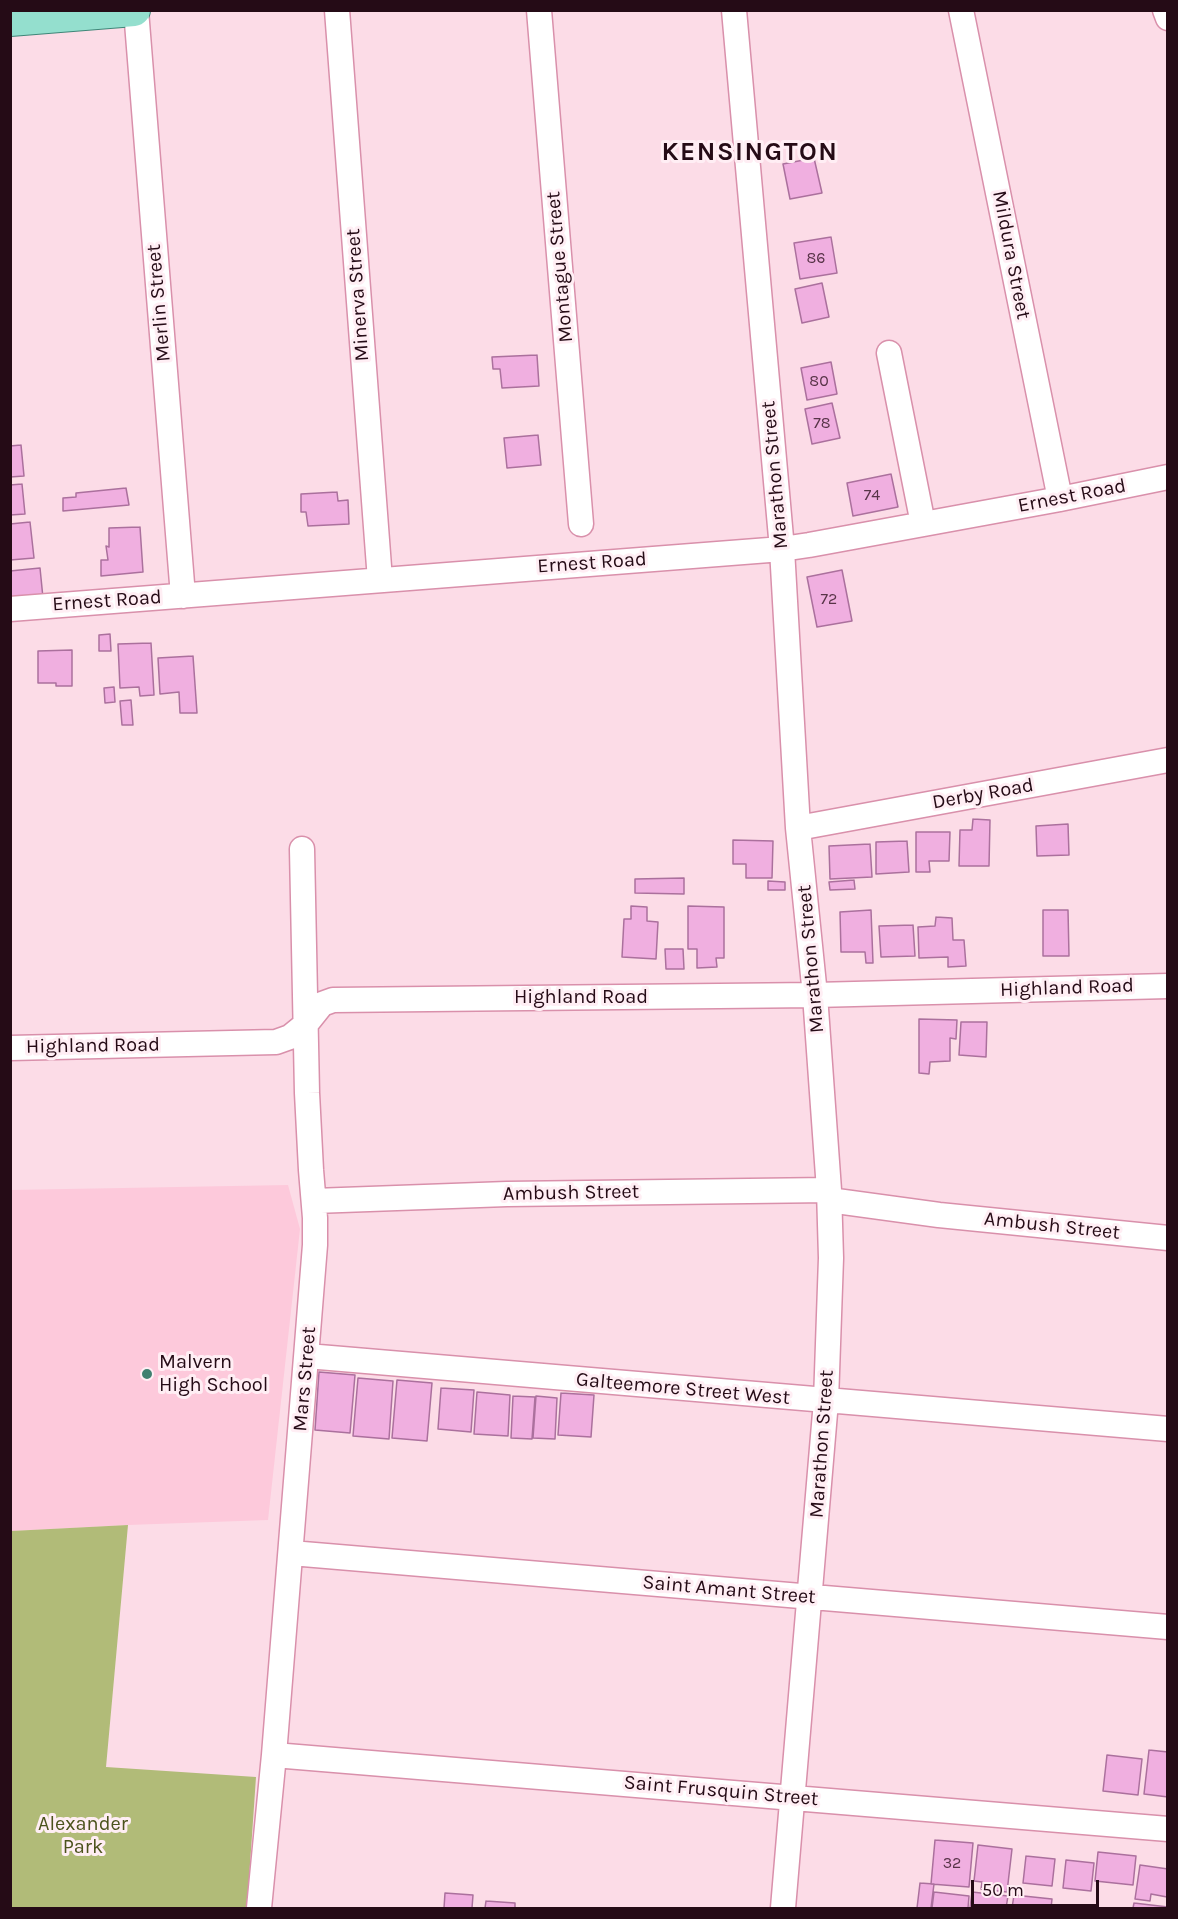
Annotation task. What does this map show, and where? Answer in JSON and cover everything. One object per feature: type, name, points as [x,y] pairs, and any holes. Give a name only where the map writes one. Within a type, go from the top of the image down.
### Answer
[{"type":"main road","points":[[16,17],[135,10]]},
{"type":"street","name":"Merlin Street","points":[[135,10],[183,596]]},
{"type":"street","name":"Minerva Street","points":[[337,10],[380,580]]},
{"type":"street","name":"Montague Street","points":[[539,10],[581,524]]},
{"type":"street","name":"Marathon Street","points":[[734,10],[782,549],[798,828],[815,995],[829,1195],[831,1258],[826,1401],[783,1908]]},
{"type":"street","name":"Mildura Street","points":[[961,10],[1060,499]]},
{"type":"street","points":[[1165,10],[1167,18]]},
{"type":"street","points":[[889,353],[923,524]]},
{"type":"street","name":"Ernest Road","points":[[10,609],[782,549],[1060,499],[1167,477]]},
{"type":"street","name":"Derby Road","points":[[798,828],[1167,760]]},
{"type":"street","name":"Mars Street","points":[[260,1908],[315,1245],[309,1141],[302,849]]},
{"type":"street","name":"Highland Road","points":[[10,1048],[276,1042],[290,1037],[306,1024],[322,1004],[333,1000],[815,995],[1167,986]]},
{"type":"street","name":"Ambush Street","points":[[314,1201],[507,1194],[829,1195],[939,1215],[1167,1238]]},
{"type":"street","name":"Galteemore Street West","points":[[307,1356],[1167,1429]]},
{"type":"street","name":"Saint Amant Street","points":[[291,1553],[1167,1627]]},
{"type":"street","name":"Saint Frusquin Street","points":[[274,1755],[1167,1829]]},
{"type":"shaded area","name":"Malvern High School","points":[[288,1185],[300,1229],[268,1520],[11,1531],[11,1190]]},
{"type":"green space","name":"Alexander Park","points":[[128,1525],[106,1767],[256,1777],[247,1908],[11,1908],[11,1531]]},
{"type":"building","points":[[814,158],[822,193],[790,199],[783,164]]},
{"type":"building","points":[[831,237],[837,273],[800,279],[794,243]]},
{"type":"building","points":[[822,283],[829,317],[802,323],[795,289]]},
{"type":"building","points":[[537,355],[539,386],[502,388],[500,369],[493,369],[492,357]]},
{"type":"building","points":[[831,362],[837,394],[807,400],[801,368]]},
{"type":"building","points":[[832,403],[840,438],[812,444],[805,409]]},
{"type":"building","points":[[538,435],[541,465],[507,468],[504,438]]},
{"type":"building","points":[[21,445],[24,476],[10,477],[10,446]]},
{"type":"building","points":[[891,474],[898,507],[853,516],[847,483]]},
{"type":"building","points":[[22,484],[25,514],[10,515],[10,485]]},
{"type":"building","points":[[126,488],[129,505],[63,511],[63,498],[76,497],[76,493]]},
{"type":"building","points":[[337,492],[338,501],[348,500],[349,524],[308,526],[306,512],[301,512],[301,494]]},
{"type":"building","points":[[30,522],[34,558],[10,560],[10,524]]},
{"type":"building","points":[[140,527],[143,572],[101,576],[101,560],[108,560],[106,546],[109,547],[109,528]]},
{"type":"building","points":[[40,568],[43,598],[10,602],[10,571]]},
{"type":"building","points":[[842,570],[852,621],[817,627],[807,577]]},
{"type":"building","points":[[110,634],[111,651],[99,651],[99,635]]},
{"type":"building","points":[[151,643],[154,695],[140,696],[139,687],[120,688],[118,644]]},
{"type":"building","points":[[72,650],[72,686],[38,683],[38,651]]},
{"type":"building","points":[[193,656],[197,713],[180,713],[179,692],[160,694],[158,658]]},
{"type":"building","points":[[114,687],[115,702],[105,703],[104,688]]},
{"type":"building","points":[[131,700],[133,725],[122,725],[120,701]]},
{"type":"building","points":[[973,819],[990,820],[989,866],[959,866],[960,830],[972,830]]},
{"type":"building","points":[[1068,824],[1069,855],[1037,856],[1036,826]]},
{"type":"building","points":[[916,832],[950,832],[949,861],[929,861],[930,872],[916,872]]},
{"type":"building","points":[[733,840],[773,841],[772,878],[746,878],[746,864],[733,864]]},
{"type":"building","points":[[907,841],[909,872],[876,874],[876,842]]},
{"type":"building","points":[[870,844],[872,877],[830,879],[829,846]]},
{"type":"building","points":[[684,878],[684,894],[635,893],[635,879]]},
{"type":"building","points":[[854,880],[855,889],[830,890],[829,882]]},
{"type":"building","points":[[768,881],[785,882],[785,890],[768,890]]},
{"type":"building","points":[[631,906],[647,907],[647,921],[658,922],[656,959],[622,957],[624,919],[631,919]]},
{"type":"building","points":[[688,906],[724,907],[724,958],[716,958],[717,967],[697,968],[697,949],[688,949]]},
{"type":"building","points":[[871,910],[873,963],[866,963],[865,952],[841,952],[840,912]]},
{"type":"building","points":[[1043,910],[1068,910],[1069,956],[1043,956]]},
{"type":"building","points":[[936,917],[952,918],[953,940],[964,940],[966,966],[948,967],[948,957],[919,958],[918,927],[935,926]]},
{"type":"building","points":[[913,925],[915,956],[881,957],[879,926]]},
{"type":"building","points":[[665,949],[683,949],[684,969],[666,969]]},
{"type":"building","points":[[919,1019],[957,1020],[956,1039],[950,1038],[950,1061],[930,1062],[929,1074],[919,1073]]},
{"type":"building","points":[[961,1022],[987,1022],[986,1057],[959,1055]]},
{"type":"building","points":[[319,1372],[355,1375],[350,1433],[315,1430]]},
{"type":"building","points":[[358,1378],[393,1381],[389,1439],[353,1436]]},
{"type":"building","points":[[397,1380],[432,1383],[427,1441],[392,1438]]},
{"type":"building","points":[[441,1388],[474,1390],[471,1432],[438,1429]]},
{"type":"building","points":[[477,1392],[510,1395],[508,1436],[474,1434]]},
{"type":"building","points":[[561,1393],[594,1395],[591,1437],[558,1435]]},
{"type":"building","points":[[513,1396],[535,1397],[532,1439],[511,1438]]},
{"type":"building","points":[[536,1396],[557,1398],[555,1439],[533,1438]]},
{"type":"building","points":[[1149,1750],[1168,1752],[1168,1797],[1144,1794]]},
{"type":"building","points":[[1107,1755],[1142,1759],[1138,1795],[1103,1791]]},
{"type":"building","points":[[935,1840],[973,1843],[969,1887],[931,1884]]},
{"type":"building","points":[[978,1845],[1012,1849],[1007,1892],[981,1889],[982,1882],[974,1881]]},
{"type":"building","points":[[1098,1852],[1136,1856],[1133,1885],[1095,1881]]},
{"type":"building","points":[[1026,1856],[1055,1859],[1052,1886],[1023,1883]]},
{"type":"building","points":[[1066,1860],[1094,1863],[1091,1891],[1063,1888]]},
{"type":"building","points":[[1140,1865],[1168,1869],[1167,1897],[1151,1894],[1150,1901],[1135,1899]]},
{"type":"building","points":[[920,1883],[934,1884],[931,1908],[917,1908]]},
{"type":"building","points":[[934,1892],[969,1896],[968,1908],[932,1908]]},
{"type":"building","points":[[972,1892],[1008,1896],[1006,1908],[970,1908]]},
{"type":"building","points":[[445,1893],[473,1895],[472,1908],[444,1908]]},
{"type":"building","points":[[1014,1895],[1052,1899],[1051,1908],[1012,1908]]},
{"type":"building","points":[[486,1901],[515,1903],[515,1908],[485,1908]]},
{"type":"building","points":[[1134,1903],[1168,1907],[1168,1908],[1133,1908]]},
{"type":"place","name":"Malvern High School","points":[[147,1374]]},
{"type":"district","name":"KENSINGTON","points":[[750,153]]}]
